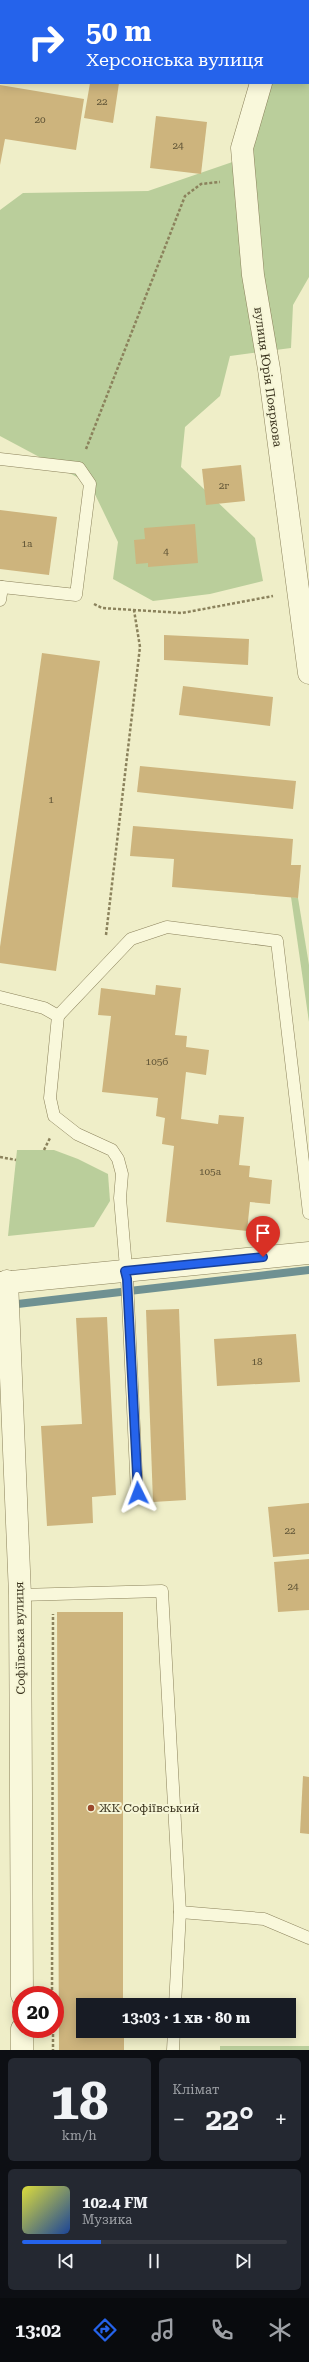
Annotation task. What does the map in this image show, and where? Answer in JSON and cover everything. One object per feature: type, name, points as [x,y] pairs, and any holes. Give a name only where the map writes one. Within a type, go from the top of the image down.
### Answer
[{"type":"street","name":"вулиця Юрія Пояркова","points":[[261,84],[242,148],[253,275],[269,369],[297,592],[309,673]]},
{"type":"street","points":[[5,1285],[126,1275],[309,1253]]},
{"type":"street","name":"Софіївська вулиця","points":[[5,1285],[10,1320],[20,1595],[22,1986]]},
{"type":"street","points":[[22,2038],[22,2050]]},
{"type":"lane","points":[[0,459],[79,468],[90,484],[76,595],[1,587],[0,600]]},
{"type":"lane","points":[[138,1493],[129,1308],[120,1198],[122,1174],[118,1159],[112,1150],[77,1134],[54,1116],[50,1098],[58,1016],[131,939],[167,927],[277,941],[309,1213]]},
{"type":"lane","points":[[0,997],[44,1008],[58,1016]]},
{"type":"lane","points":[[20,1595],[162,1591],[180,1912],[175,1998]]},
{"type":"lane","points":[[180,1912],[264,1919],[309,1938]]},
{"type":"lane","points":[[173,2050],[174,2038]]},
{"type":"path","points":[[79,468],[185,196],[201,184],[245,179]]},
{"type":"path","points":[[76,595],[102,608],[182,613],[297,592]]},
{"type":"path","points":[[109,961],[106,928],[140,647],[134,610]]},
{"type":"path","points":[[0,1157],[16,1160]]},
{"type":"path","points":[[52,1986],[54,1594]]},
{"type":"path","points":[[53,2038],[53,2050]]},
{"type":"green space","points":[[266,84],[309,84],[309,277],[293,305],[291,348],[230,356],[220,396],[185,427],[181,467],[255,538],[263,581],[210,594],[153,601],[113,579],[118,542],[90,484],[0,436],[0,210],[23,193],[148,191],[247,157]]},
{"type":"green space","points":[[291,897],[298,898],[309,965],[309,1022]]},
{"type":"green space","points":[[17,1150],[54,1150],[78,1159],[108,1174],[110,1201],[94,1227],[8,1236]]},
{"type":"green space","points":[[220,2046],[309,2046],[309,2050],[220,2050]]},
{"type":"building","points":[[90,84],[119,84],[113,123],[84,118]]},
{"type":"building","points":[[0,85],[84,99],[76,150],[5,139],[0,165]]},
{"type":"building","points":[[156,116],[207,122],[201,174],[150,168]]},
{"type":"building","points":[[241,465],[245,501],[206,505],[202,469]]},
{"type":"building","points":[[0,510],[57,517],[49,575],[0,569]]},
{"type":"building","points":[[195,524],[198,563],[148,567],[148,563],[136,564],[134,540],[145,539],[144,528]]},
{"type":"building","points":[[164,635],[249,639],[248,665],[164,660]]},
{"type":"building","points":[[42,653],[100,661],[56,971],[0,963],[0,947]]},
{"type":"building","points":[[183,686],[273,697],[270,726],[179,715]]},
{"type":"building","points":[[140,766],[296,781],[293,809],[137,792]]},
{"type":"building","points":[[133,826],[293,839],[291,865],[301,865],[298,898],[172,887],[174,859],[130,856]]},
{"type":"building","points":[[156,985],[181,988],[175,1035],[187,1036],[186,1047],[209,1050],[206,1075],[186,1072],[181,1119],[218,1124],[219,1115],[244,1117],[239,1165],[250,1166],[249,1177],[272,1180],[270,1204],[250,1202],[247,1231],[166,1222],[174,1146],[162,1144],[165,1118],[156,1116],[158,1098],[102,1092],[111,1016],[98,1015],[101,988],[155,995]]},
{"type":"building","points":[[179,1309],[186,1500],[153,1502],[146,1310]]},
{"type":"building","points":[[107,1317],[116,1495],[92,1497],[93,1523],[47,1526],[41,1426],[82,1424],[76,1318]]},
{"type":"building","points":[[296,1334],[300,1382],[217,1386],[214,1339]]},
{"type":"building","points":[[309,1503],[309,1554],[273,1557],[268,1507]]},
{"type":"building","points":[[309,1559],[309,1610],[278,1612],[274,1562]]},
{"type":"building","name":"ЖК Софіївський","points":[[57,1612],[123,1612],[123,1998],[76,1998],[76,2038],[124,2038],[124,2050],[59,2050],[59,2038],[64,2038],[64,1986],[59,1986]]},
{"type":"building","points":[[303,1776],[309,1777],[309,1834],[300,1833]]},
{"type":"waterway","points":[[9,1305],[309,1270]]},
{"type":"place","name":"ЖК Софіївський","points":[[91,1808]]},
{"type":"route","points":[[138,1493],[127,1279],[125,1271],[263,1257]]}]
